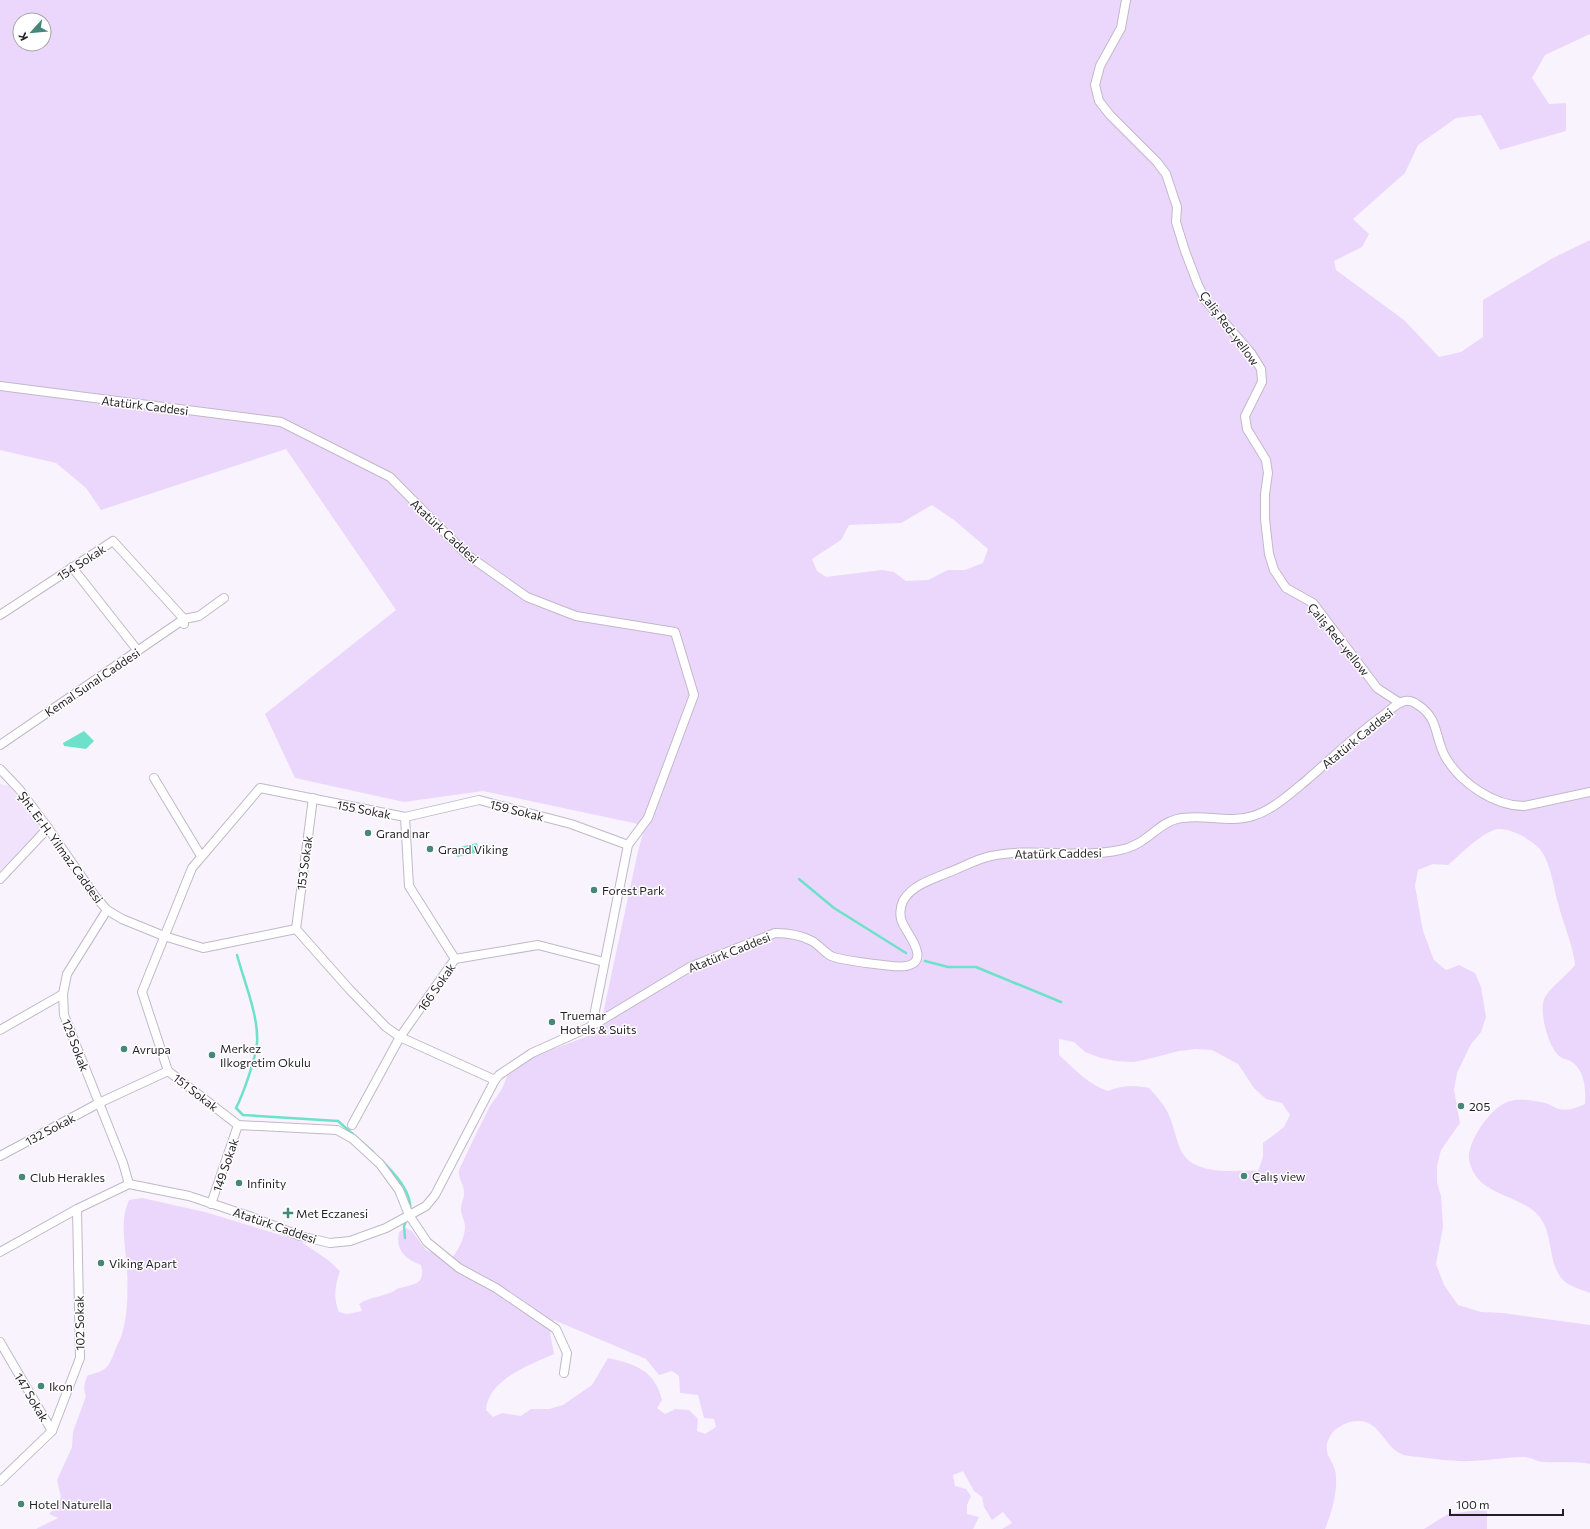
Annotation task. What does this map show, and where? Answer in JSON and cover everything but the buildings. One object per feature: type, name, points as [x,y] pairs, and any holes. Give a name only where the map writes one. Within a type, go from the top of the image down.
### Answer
[{"type":"street","name":"Çaliş Red-yellow","points":[[1126,0],[1121,28],[1100,66],[1095,84],[1099,101],[1110,115],[1157,162],[1166,174],[1177,207],[1176,222],[1185,251],[1206,301],[1251,353],[1260,369],[1262,382],[1245,416],[1247,428],[1266,460],[1268,473],[1265,494],[1265,519],[1269,554],[1274,570],[1286,588],[1312,603],[1377,688],[1400,703]]},
{"type":"street","name":"Atatürk Caddesi","points":[[0,386],[282,422],[390,477],[466,554],[527,597],[576,616],[675,632],[694,695],[648,818],[628,845],[592,1026]]},
{"type":"street","name":"154 Sokak","points":[[0,615],[113,541],[184,622]]},
{"type":"street","points":[[72,568],[138,651]]},
{"type":"street","name":"Kemal Sunal Caddesi","points":[[0,745],[138,651],[184,622],[199,616],[224,598]]},
{"type":"street","name":"Atatürk Caddesi","points":[[129,1184],[189,1196],[252,1217],[300,1236],[330,1243],[350,1241],[386,1228],[426,1206],[435,1195],[495,1080],[512,1065],[532,1053],[592,1026],[690,967],[775,933],[786,933],[811,941],[831,956],[892,966],[909,966],[916,960],[918,953],[914,942],[902,922],[901,907],[908,895],[925,882],[990,856],[1019,853],[1095,854],[1135,846],[1165,824],[1176,819],[1187,817],[1232,820],[1254,816],[1290,794],[1373,722],[1404,701],[1413,702],[1426,710],[1434,721],[1444,756],[1455,772],[1484,794],[1510,805],[1524,806],[1590,792]]},
{"type":"street","name":"Şht. Er H. Yilmaz Caddesi","points":[[0,769],[19,789],[48,828],[94,896],[107,910],[164,936],[203,948],[296,929]]},
{"type":"street","points":[[154,778],[201,856]]},
{"type":"street","name":"151 Sokak","points":[[238,1125],[168,1071],[142,992],[192,868],[260,788],[313,798]]},
{"type":"street","name":"155 Sokak","points":[[313,798],[405,817],[409,886],[455,959]]},
{"type":"street","name":"153 Sokak","points":[[296,929],[313,798]]},
{"type":"street","name":"159 Sokak","points":[[405,817],[479,800],[572,824],[628,845]]},
{"type":"street","points":[[0,879],[48,828]]},
{"type":"street","name":"129 Sokak","points":[[107,910],[66,974],[63,994],[64,1016],[123,1163],[129,1184]]},
{"type":"street","points":[[296,929],[372,1014],[400,1037],[495,1080]]},
{"type":"street","name":"166 Sokak","points":[[352,1125],[400,1037],[455,959],[538,944],[604,962]]},
{"type":"street","points":[[0,1030],[63,994]]},
{"type":"street","name":"132 Sokak","points":[[0,1156],[99,1103],[168,1071]]},
{"type":"street","points":[[238,1125],[337,1130],[353,1139],[380,1164],[398,1190],[409,1215],[427,1242],[459,1268],[496,1288],[556,1329],[567,1353],[564,1373]]},
{"type":"street","name":"149 Sokak","points":[[211,1204],[238,1125]]},
{"type":"street","points":[[0,1252],[77,1209],[129,1184]]},
{"type":"street","name":"102 Sokak","points":[[0,1481],[52,1431],[80,1358],[77,1209]]},
{"type":"street","name":"147 Sokak","points":[[0,1342],[52,1431]]},
{"type":"shaded area","points":[[0,0],[1590,0],[1590,34],[1545,55],[1532,78],[1549,104],[1566,103],[1566,131],[1500,150],[1481,115],[1456,118],[1418,145],[1405,173],[1353,219],[1369,234],[1362,247],[1334,261],[1336,270],[1404,320],[1439,357],[1461,352],[1483,337],[1483,300],[1553,258],[1590,240],[1590,1293],[1576,1288],[1563,1280],[1554,1264],[1546,1228],[1536,1213],[1523,1204],[1487,1187],[1475,1175],[1469,1158],[1470,1149],[1476,1134],[1486,1119],[1500,1106],[1507,1102],[1515,1100],[1530,1100],[1549,1104],[1562,1110],[1575,1108],[1585,1104],[1585,1087],[1580,1070],[1569,1060],[1559,1056],[1554,1050],[1543,1018],[1543,1003],[1545,997],[1575,965],[1572,949],[1546,860],[1539,848],[1531,841],[1509,830],[1498,829],[1479,839],[1448,865],[1433,864],[1418,870],[1415,886],[1423,931],[1434,960],[1446,970],[1459,965],[1475,973],[1481,987],[1486,1017],[1481,1032],[1471,1044],[1457,1073],[1454,1090],[1460,1123],[1441,1150],[1437,1166],[1437,1182],[1441,1196],[1443,1227],[1436,1264],[1444,1285],[1458,1305],[1481,1312],[1503,1313],[1590,1325],[1590,1464],[1541,1462],[1524,1457],[1465,1461],[1409,1456],[1400,1453],[1393,1448],[1376,1428],[1361,1421],[1350,1422],[1340,1426],[1332,1433],[1328,1440],[1327,1452],[1335,1470],[1336,1489],[1334,1503],[1325,1529],[1002,1529],[1012,1523],[1003,1512],[992,1520],[984,1507],[982,1497],[974,1491],[963,1471],[953,1475],[955,1486],[966,1489],[971,1496],[967,1505],[967,1514],[979,1517],[973,1529],[36,1529],[58,1518],[49,1514],[59,1504],[61,1497],[57,1480],[72,1447],[73,1432],[86,1396],[84,1386],[88,1375],[100,1372],[107,1367],[122,1334],[127,1294],[124,1217],[129,1200],[142,1198],[205,1212],[300,1241],[328,1260],[340,1271],[335,1297],[339,1312],[347,1314],[362,1311],[359,1304],[371,1298],[388,1294],[399,1288],[414,1284],[420,1280],[422,1276],[421,1265],[406,1257],[402,1253],[398,1244],[399,1232],[405,1228],[412,1231],[426,1250],[450,1260],[460,1245],[465,1231],[461,1209],[464,1191],[459,1176],[459,1170],[490,1106],[502,1089],[508,1074],[537,1055],[599,1032],[638,851],[644,830],[638,824],[483,791],[404,802],[295,778],[265,714],[396,610],[286,449],[101,510],[86,488],[56,463],[0,450]],"holes":[[[932,505],[954,520],[988,549],[983,563],[965,570],[948,570],[928,580],[906,581],[894,572],[882,570],[826,577],[817,571],[812,559],[841,540],[849,525],[901,523]],[[1059,1039],[1074,1042],[1085,1052],[1101,1058],[1116,1061],[1134,1062],[1179,1051],[1196,1049],[1212,1050],[1238,1064],[1254,1088],[1266,1099],[1282,1103],[1290,1115],[1284,1127],[1263,1143],[1263,1157],[1258,1171],[1219,1171],[1201,1167],[1192,1163],[1185,1157],[1166,1110],[1160,1100],[1149,1088],[1128,1086],[1108,1091],[1101,1088],[1087,1080],[1059,1055]],[[554,1320],[646,1359],[659,1375],[672,1371],[679,1376],[680,1393],[698,1395],[704,1418],[714,1419],[716,1427],[705,1434],[697,1431],[698,1419],[689,1410],[675,1409],[665,1414],[657,1408],[662,1400],[659,1390],[655,1382],[643,1370],[636,1366],[608,1358],[592,1385],[563,1405],[549,1409],[531,1409],[521,1416],[502,1413],[493,1417],[486,1410],[489,1399],[494,1390],[512,1374],[554,1354],[550,1333]]]},
{"type":"shaded area","points":[[84,731],[94,741],[86,749],[64,746],[63,743]]},
{"type":"shaded area","points":[[0,784],[9,786],[42,828],[0,871]]},
{"type":"shaded area","points":[[477,843],[479,852],[457,857],[455,848]]},
{"type":"shaded area","points":[[1487,1510],[1487,1529],[1424,1529],[1448,1514]]},
{"type":"waterway","points":[[799,879],[834,908],[906,953]]},
{"type":"waterway","points":[[237,955],[256,1022],[257,1043],[249,1076],[236,1108],[243,1115],[338,1121],[373,1152]]},
{"type":"waterway","points":[[925,961],[948,967],[976,967],[1061,1002]]},
{"type":"waterway","points":[[382,1161],[397,1177],[406,1190],[409,1197],[410,1211]]},
{"type":"waterway","points":[[405,1238],[404,1226],[407,1219]]},
{"type":"place","name":"Grand nar","points":[[368,833]]},
{"type":"place","name":"Grand Viking","points":[[430,849]]},
{"type":"place","name":"Forest Park","points":[[594,890]]},
{"type":"place","name":"Truemar Hotels & Suits","points":[[552,1022]]},
{"type":"place","name":"Avrupa","points":[[124,1049]]},
{"type":"place","name":"Merkez Ilkogretim Okulu","points":[[212,1055]]},
{"type":"place","name":"205","points":[[1461,1106]]},
{"type":"place","name":"Çalış view","points":[[1244,1176]]},
{"type":"place","name":"Club Herakles","points":[[22,1177]]},
{"type":"place","name":"Infinity","points":[[239,1183]]},
{"type":"place","name":"Met Eczanesi","points":[[288,1213]]},
{"type":"place","name":"Viking Apart","points":[[101,1263]]},
{"type":"place","name":"Ikon","points":[[41,1386]]},
{"type":"place","name":"Hotel Naturella","points":[[21,1504]]}]
